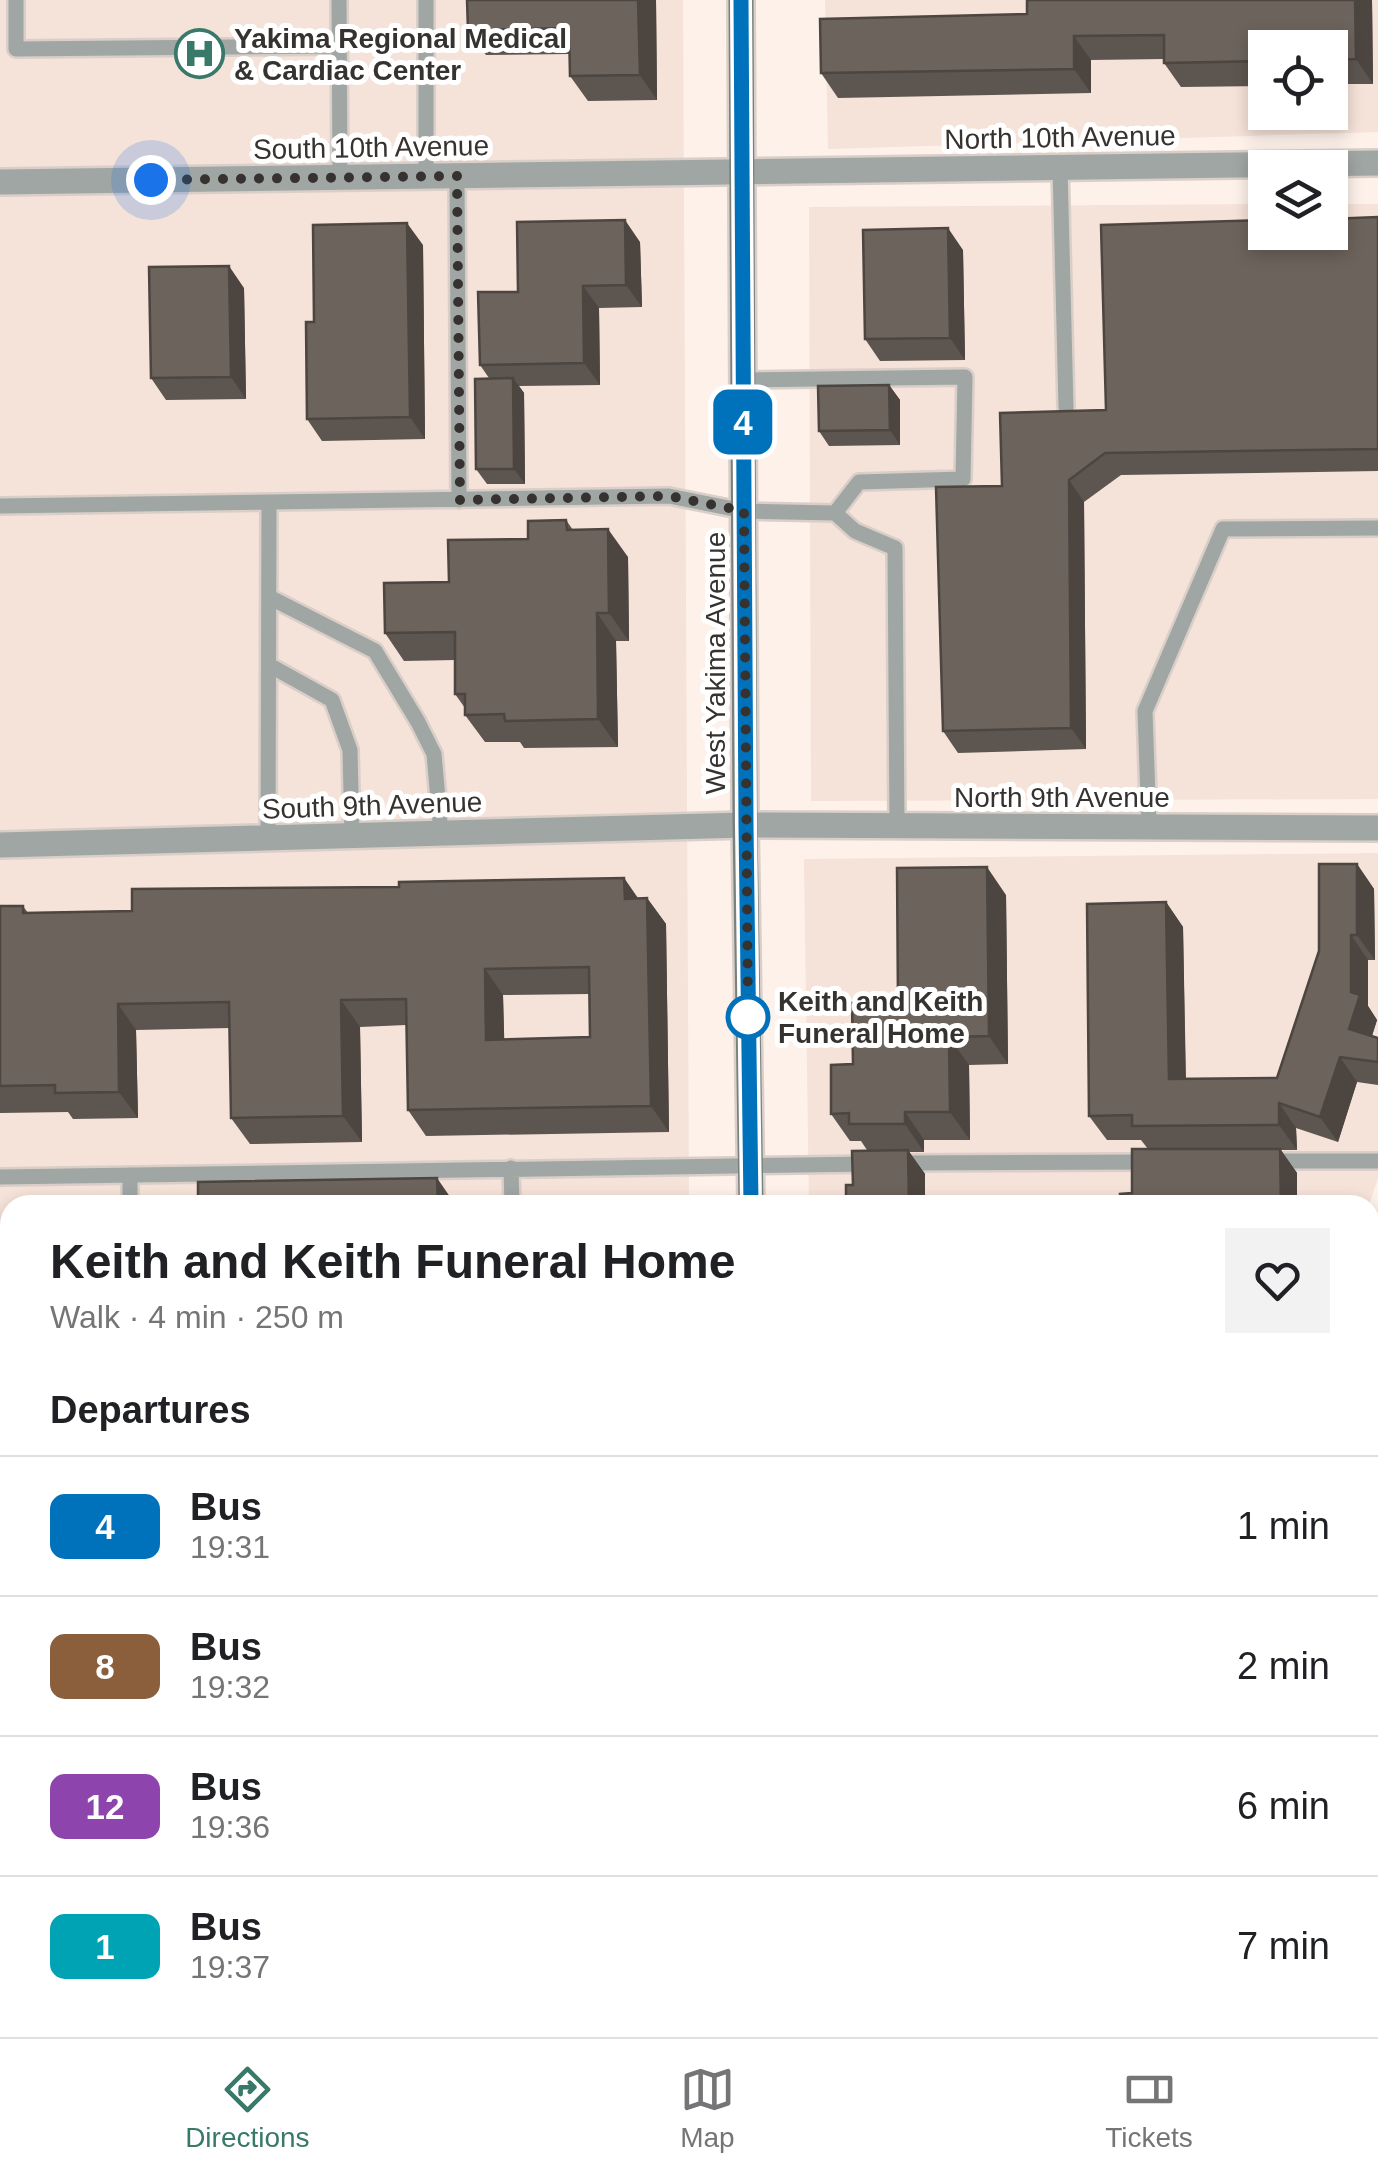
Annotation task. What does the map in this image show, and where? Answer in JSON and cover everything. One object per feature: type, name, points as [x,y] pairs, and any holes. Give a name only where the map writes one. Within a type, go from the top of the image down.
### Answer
[{"type":"main road","name":"West Yakima Avenue","points":[[741,0],[751,1195]]},
{"type":"street","name":"North 10th Avenue","points":[[742,172],[1378,163]]},
{"type":"street","name":"South 10th Avenue","points":[[0,182],[742,172]]},
{"type":"street","name":"North 9th Avenue","points":[[746,825],[1378,828]]},
{"type":"street","name":"South 9th Avenue","points":[[0,844],[746,825]]},
{"type":"lane","points":[[16,0],[16,50],[339,46]]},
{"type":"lane","points":[[339,0],[340,177]]},
{"type":"lane","points":[[426,0],[426,176]]},
{"type":"lane","points":[[1060,168],[1066,408]]},
{"type":"lane","points":[[457,176],[460,500]]},
{"type":"lane","points":[[743,380],[964,377],[963,479],[859,482],[835,512]]},
{"type":"lane","points":[[0,506],[669,496],[744,511],[835,512],[855,531],[896,548],[898,826]]},
{"type":"lane","points":[[268,838],[269,503]]},
{"type":"lane","points":[[1149,827],[1145,711],[1223,529],[1378,528]]},
{"type":"lane","points":[[269,597],[376,651],[434,754],[442,833]]},
{"type":"lane","points":[[269,664],[332,700],[350,750],[352,835]]},
{"type":"lane","points":[[1263,1162],[1378,1161]]},
{"type":"lane","points":[[0,1178],[750,1164],[1167,1162]]},
{"type":"lane","points":[[511,1168],[512,1195]]},
{"type":"lane","points":[[130,1175],[130,1195]]},
{"type":"shaded area","points":[[0,0],[683,0],[689,1195],[0,1195]]},
{"type":"shaded area","points":[[825,0],[1378,0],[1378,132],[828,149]]},
{"type":"shaded area","points":[[1248,204],[1248,250],[1348,250],[1348,204],[1378,204],[1378,799],[811,801],[809,207]]},
{"type":"shaded area","points":[[1378,853],[1378,1178],[1372,1195],[809,1195],[804,859]]},
{"type":"building","points":[[467,0],[638,0],[640,75],[570,76],[569,28],[468,30]]},
{"type":"building","points":[[1027,0],[1355,0],[1356,59],[1348,59],[1348,30],[1248,30],[1248,61],[1164,63],[1164,35],[1074,36],[1074,69],[821,73],[820,19],[1027,14]]},
{"type":"building","points":[[1378,217],[1378,449],[1105,453],[1069,480],[1071,728],[943,731],[936,487],[1002,486],[1000,413],[1106,410],[1101,225],[1248,221],[1248,250],[1348,250],[1348,218]]},
{"type":"building","points":[[625,220],[626,285],[583,286],[584,363],[480,365],[478,292],[518,292],[517,222]]},
{"type":"building","points":[[407,223],[410,417],[307,419],[306,322],[314,322],[313,225]]},
{"type":"building","points":[[948,228],[950,338],[865,339],[863,230]]},
{"type":"building","points":[[229,266],[231,377],[151,378],[149,267]]},
{"type":"building","points":[[513,378],[514,469],[476,469],[475,379]]},
{"type":"building","points":[[889,385],[890,430],[819,431],[818,386]]},
{"type":"building","points":[[566,520],[567,530],[608,529],[609,613],[597,613],[598,719],[505,721],[504,714],[465,715],[465,694],[455,694],[455,632],[385,633],[384,583],[449,582],[448,540],[528,539],[528,521]]},
{"type":"building","points":[[1319,864],[1357,864],[1357,935],[1351,935],[1351,992],[1360,995],[1349,1029],[1378,1038],[1378,1062],[1340,1057],[1320,1117],[1279,1103],[1279,1125],[1132,1126],[1132,1115],[1089,1116],[1087,904],[1166,902],[1169,1079],[1277,1078],[1319,951]]},
{"type":"building","points":[[987,867],[989,1036],[949,1037],[950,1112],[905,1112],[905,1124],[849,1124],[849,1113],[831,1114],[831,1065],[853,1064],[852,1003],[898,1002],[897,868]]},
{"type":"building","points":[[624,878],[625,899],[647,898],[651,1106],[408,1110],[406,999],[341,1000],[343,1116],[231,1118],[229,1002],[118,1004],[119,1092],[55,1093],[55,1085],[0,1086],[0,906],[23,906],[23,913],[132,911],[132,889],[399,887],[399,882]],"holes":[[[589,967],[590,1037],[486,1040],[485,969]]]},
{"type":"building","points":[[1132,1149],[1280,1149],[1281,1195],[1120,1195],[1132,1193]]},
{"type":"building","points":[[908,1150],[909,1195],[846,1195],[846,1185],[853,1185],[852,1151]]},
{"type":"building","points":[[437,1178],[438,1195],[198,1195],[198,1182]]},
{"type":"bus line","name":"4","points":[[741,0],[751,1195]]},
{"type":"place","name":"Yakima Regional Medical & Cardiac Center","points":[[199,54]]},
{"type":"place","name":"Keith and Keith Funeral Home","points":[[748,1017]]},
{"type":"route","points":[[151,180],[457,176],[460,500],[669,496],[744,511],[748,1017]]}]
